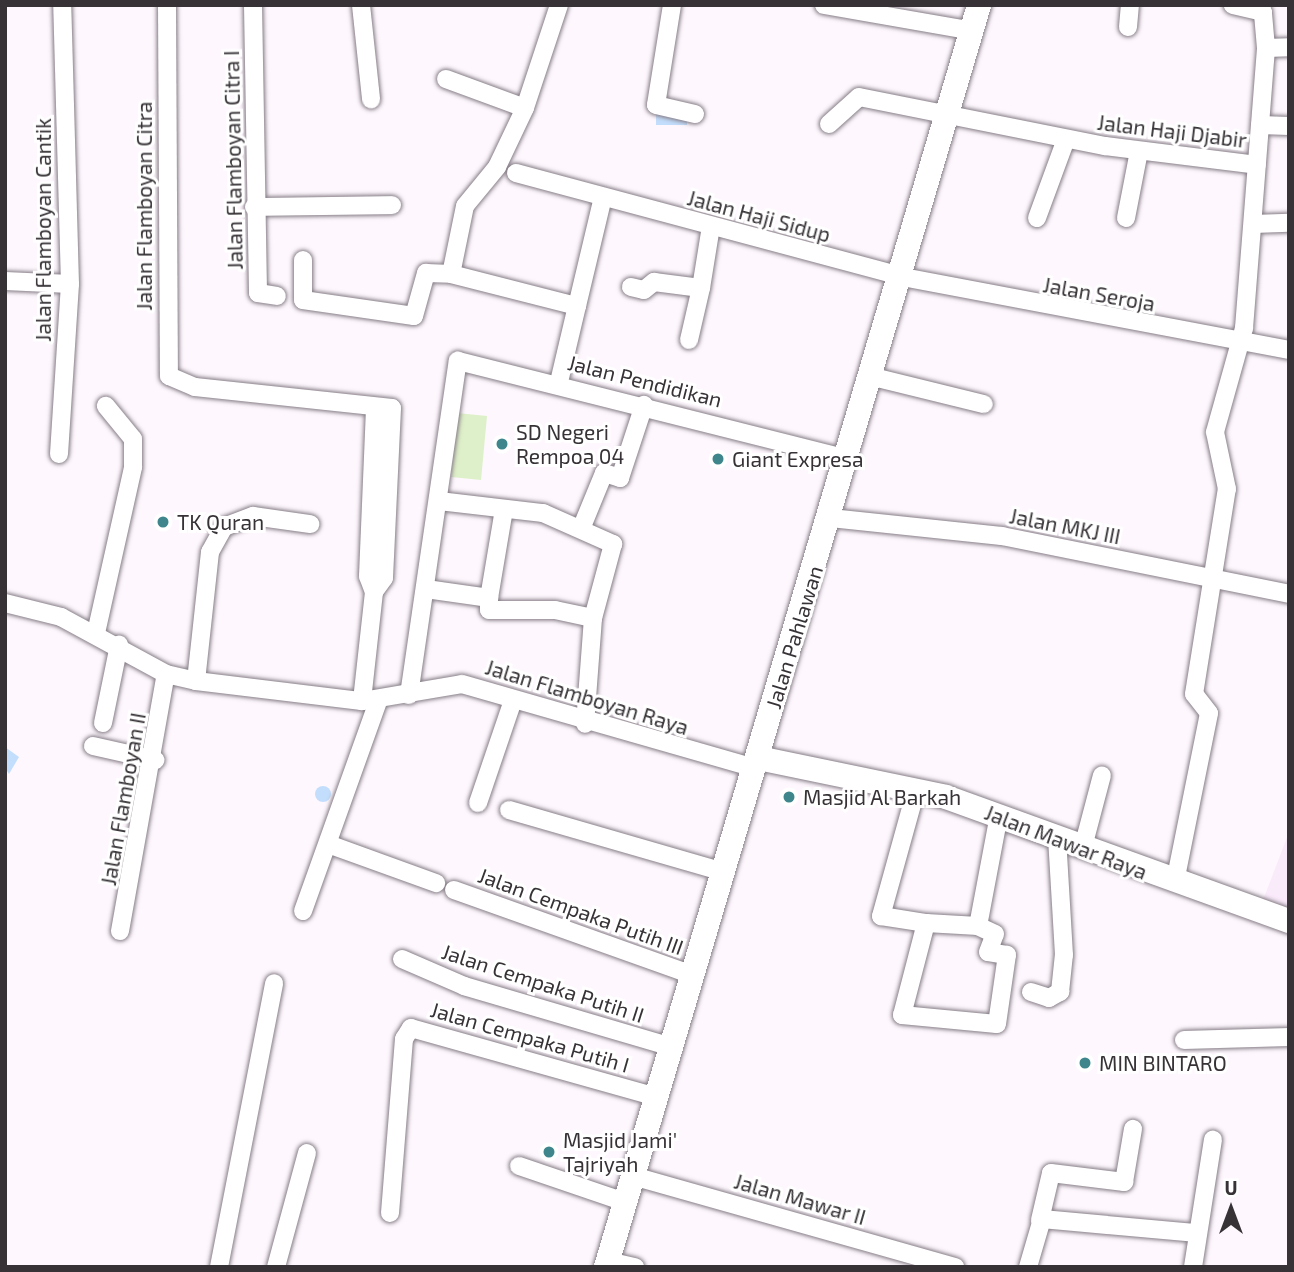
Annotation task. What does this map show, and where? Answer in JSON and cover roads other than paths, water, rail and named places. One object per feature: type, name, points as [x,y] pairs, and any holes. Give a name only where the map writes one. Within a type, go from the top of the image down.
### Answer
[{"type":"main road","name":"Jalan Pahlawan","points":[[607,1264],[952,113],[979,5]]},
{"type":"main road","name":"Jalan Mawar Raya","points":[[756,763],[916,790],[999,815],[1175,882],[1289,921]]},
{"type":"street","name":"Jalan Flamboyan Cantik","points":[[59,454],[70,284],[62,5]]},
{"type":"street","name":"Jalan Flamboyan Citra","points":[[167,5],[166,360],[171,380],[195,387],[375,407],[368,576],[374,592],[370,701]]},
{"type":"street","name":"Jalan Flamboyan Citra I","points":[[253,5],[254,207],[258,293],[277,296]]},
{"type":"street","points":[[361,5],[371,99]]},
{"type":"street","points":[[451,274],[465,206],[496,167],[524,108],[559,5]]},
{"type":"street","points":[[672,5],[656,104],[695,114]]},
{"type":"street","points":[[824,5],[973,31]]},
{"type":"street","points":[[1128,27],[1130,5]]},
{"type":"street","points":[[1233,5],[1263,12],[1266,48],[1257,165]]},
{"type":"street","points":[[1266,48],[1289,47]]},
{"type":"street","points":[[446,79],[524,108]]},
{"type":"street","name":"Jalan Haji Djabir","points":[[829,124],[855,97],[952,113],[1066,139],[1257,165],[1241,338],[1215,432],[1227,489],[1194,694],[1209,713],[1175,882]]},
{"type":"street","points":[[1260,125],[1289,126]]},
{"type":"street","points":[[1037,218],[1066,139]]},
{"type":"street","points":[[1126,218],[1139,151]]},
{"type":"street","name":"Jalan Haji Sidup","points":[[516,173],[902,277]]},
{"type":"street","points":[[559,382],[603,197]]},
{"type":"street","points":[[254,207],[392,205]]},
{"type":"street","points":[[1253,224],[1289,223]]},
{"type":"street","points":[[689,340],[711,226]]},
{"type":"street","points":[[303,260],[303,300],[414,316],[426,273],[451,274],[577,306]]},
{"type":"street","name":"Jalan Seroja","points":[[902,277],[1065,312],[1241,338],[1289,350]]},
{"type":"street","points":[[5,281],[70,284]]},
{"type":"street","points":[[631,287],[644,290],[654,282],[701,288]]},
{"type":"street","name":"Jalan Pendidikan","points":[[439,501],[451,388],[458,361],[559,382],[848,459]]},
{"type":"street","points":[[873,377],[984,404]]},
{"type":"street","points":[[580,529],[604,472],[620,478],[643,405]]},
{"type":"street","points":[[96,633],[133,467],[133,439],[106,406]]},
{"type":"street","points":[[409,695],[439,501],[543,513],[613,546],[593,618],[585,724]]},
{"type":"street","points":[[504,509],[489,610],[555,610],[593,618]]},
{"type":"street","points":[[196,681],[210,552],[224,527],[253,516],[310,524]]},
{"type":"street","name":"Jalan MKJ III","points":[[830,518],[1002,536],[1289,594]]},
{"type":"street","points":[[426,589],[489,598]]},
{"type":"street","name":"Jalan Flamboyan Raya","points":[[5,603],[96,633],[166,674],[196,681],[370,701],[459,683],[585,724],[756,763]]},
{"type":"street","points":[[103,723],[119,645]]},
{"type":"street","name":"Jalan Flamboyan II","points":[[120,931],[155,760],[166,674]]},
{"type":"street","points":[[478,803],[513,700]]},
{"type":"street","points":[[303,911],[328,844],[370,701]]},
{"type":"street","points":[[93,746],[155,760]]},
{"type":"street","points":[[1083,847],[1102,775]]},
{"type":"street","points":[[916,790],[881,916],[926,923],[978,926],[995,934],[988,952],[1007,955],[998,1024],[902,1015],[926,923]]},
{"type":"street","points":[[509,810],[724,872]]},
{"type":"street","points":[[978,926],[999,815]]},
{"type":"street","points":[[1031,992],[1049,998],[1060,992],[1064,955],[1057,837]]},
{"type":"street","points":[[328,844],[436,883]]},
{"type":"street","name":"Jalan Cempaka Putih III","points":[[454,890],[693,975]]},
{"type":"street","name":"Jalan Cempaka Putih II","points":[[402,959],[464,986],[671,1047]]},
{"type":"street","points":[[219,1267],[274,983]]},
{"type":"street","name":"Jalan Cempaka Putih I","points":[[390,1213],[404,1039],[411,1028],[656,1097]]},
{"type":"street","points":[[1184,1040],[1289,1037]]},
{"type":"street","points":[[1028,1267],[1051,1173],[1124,1182],[1133,1129]]},
{"type":"street","points":[[1193,1267],[1213,1140]]},
{"type":"street","points":[[276,1267],[307,1153]]},
{"type":"street","points":[[519,1166],[625,1202]]},
{"type":"street","name":"Jalan Mawar II","points":[[633,1176],[955,1267]]},
{"type":"street","points":[[1040,1220],[1197,1233]]},
{"type":"street","points":[[607,1264],[635,1267]]},
{"type":"water","points":[[656,112],[687,112],[687,125],[656,125]]},
{"type":"water","points":[[5,747],[19,757],[9,774],[5,768]]},
{"type":"water","points":[[323,786],[329,788],[329,800],[323,802],[317,800],[315,794],[317,788]]},
{"type":"place","name":"SD Negeri Rempoa 04","points":[[502,444]]},
{"type":"place","name":"Giant Expresa","points":[[718,459]]},
{"type":"place","name":"TK Quran","points":[[163,522]]},
{"type":"place","name":"Masjid Al Barkah","points":[[789,797]]},
{"type":"place","name":"MIN BINTARO","points":[[1085,1063]]},
{"type":"place","name":"Masjid Jami' Tajriyah","points":[[549,1152]]}]
